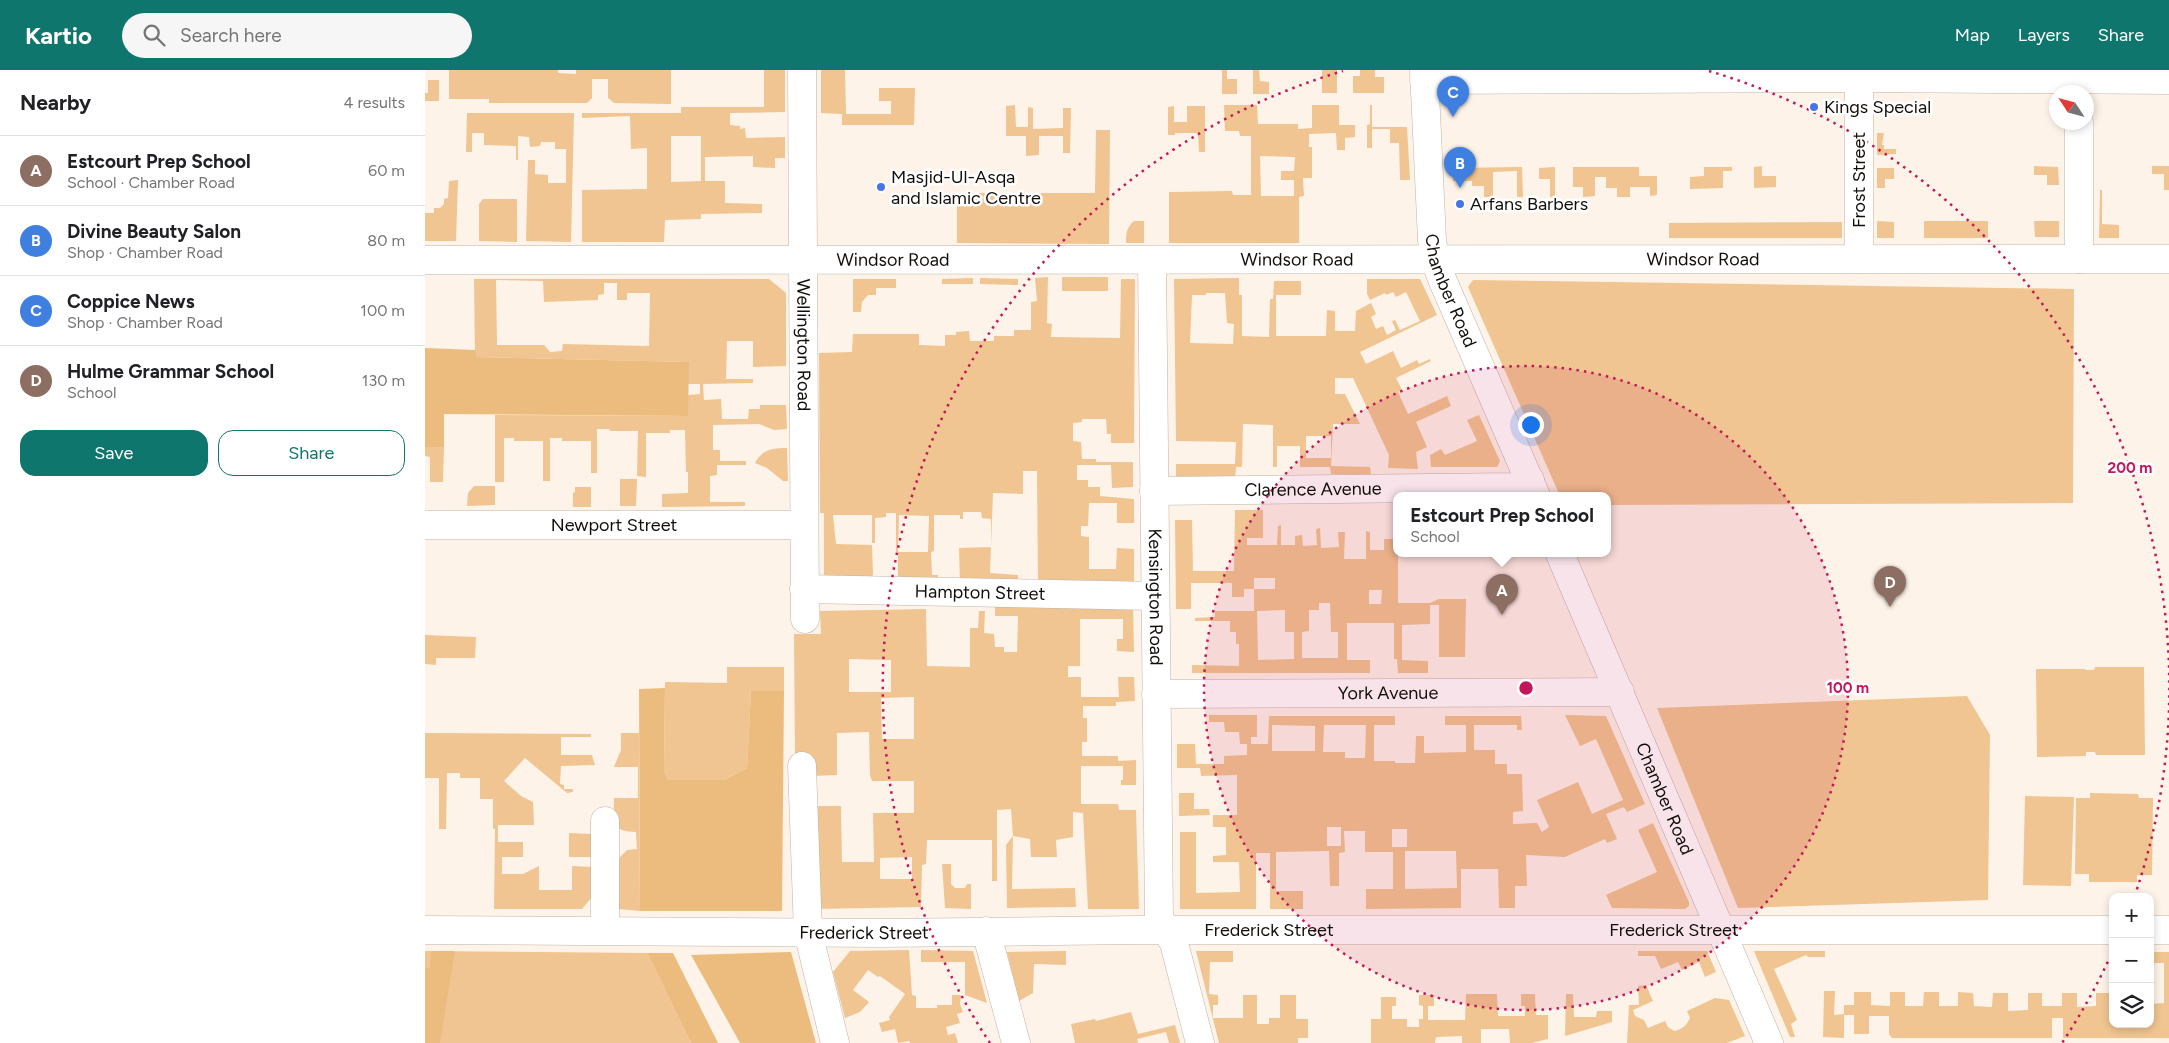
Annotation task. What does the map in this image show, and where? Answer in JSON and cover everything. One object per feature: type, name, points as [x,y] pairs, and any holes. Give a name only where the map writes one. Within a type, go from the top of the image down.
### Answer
[{"type":"street","name":"Wellington Road","points":[[802,70],[805,619]]},
{"type":"street","points":[[1424,75],[1859,74],[2079,81],[2169,80]]},
{"type":"street","name":"Frost Street","points":[[1859,74],[1859,259]]},
{"type":"street","name":"Chamber Road","points":[[1424,75],[1432,240],[1435,260],[1453,306],[1533,488]]},
{"type":"street","points":[[2079,130],[2079,259]]},
{"type":"street","name":"Windsor Road","points":[[425,260],[2169,259]]},
{"type":"street","name":"Kensington Road","points":[[1152,261],[1159,918],[1174,943],[1200,1043]]},
{"type":"street","name":"Clarence Avenue","points":[[1154,491],[1515,486],[1533,488]]},
{"type":"street","name":"Newport Street","points":[[425,525],[803,525]]},
{"type":"street","name":"Chamber Road","points":[[1561,557],[1769,1043]]},
{"type":"street","name":"Hampton Street","points":[[804,589],[1155,596]]},
{"type":"street","name":"York Avenue","points":[[1156,694],[1620,692]]},
{"type":"street","points":[[802,766],[808,932],[835,1043]]},
{"type":"street","points":[[605,930],[610,836]]},
{"type":"street","name":"Frederick Street","points":[[425,930],[808,932],[986,930],[2109,930]]},
{"type":"street","points":[[986,930],[1016,1043]]},
{"type":"street","points":[[2154,930],[2169,930]]},
{"type":"shaded area","points":[[449,70],[558,70],[558,73],[576,74],[576,70],[671,70],[671,104],[614,103],[608,98],[608,79],[592,79],[592,98],[587,103],[489,103],[489,99],[449,99]]},
{"type":"shaded area","points":[[764,70],[785,70],[785,112],[730,113],[730,125],[740,126],[740,129],[745,128],[746,138],[785,137],[785,158],[775,158],[775,168],[753,167],[753,156],[705,157],[705,181],[725,181],[725,203],[762,204],[762,213],[701,214],[701,219],[665,220],[664,242],[582,242],[582,190],[647,189],[647,148],[631,149],[630,116],[582,118],[582,113],[681,113],[681,107],[764,107]],"holes":[[[671,136],[701,136],[701,181],[671,182]]]},
{"type":"shaded area","points":[[821,70],[845,70],[846,114],[891,114],[891,101],[879,101],[879,88],[915,88],[914,125],[842,125],[842,114],[821,113]]},
{"type":"shaded area","points":[[1222,70],[1227,70],[1227,79],[1237,79],[1237,94],[1222,94]]},
{"type":"shaded area","points":[[1253,70],[1259,70],[1260,81],[1269,82],[1269,94],[1253,94]]},
{"type":"shaded area","points":[[1322,70],[1337,70],[1337,93],[1322,93]]},
{"type":"shaded area","points":[[1360,70],[1375,70],[1375,77],[1384,77],[1384,93],[1353,93],[1353,76],[1360,76]]},
{"type":"shaded area","points":[[428,80],[439,80],[439,101],[425,101],[425,93],[428,93]]},
{"type":"shaded area","points":[[1015,105],[1016,127],[1028,127],[1028,107],[1033,108],[1033,129],[1063,128],[1063,108],[1071,108],[1070,153],[1063,153],[1063,136],[1039,136],[1039,155],[1026,156],[1026,136],[1006,136],[1006,106]]},
{"type":"shaded area","points":[[1224,105],[1257,105],[1258,124],[1298,124],[1298,129],[1312,128],[1312,105],[1339,105],[1339,125],[1355,125],[1355,137],[1345,138],[1345,150],[1337,150],[1336,133],[1309,134],[1309,147],[1312,147],[1312,178],[1303,178],[1304,196],[1299,197],[1299,243],[1169,243],[1169,192],[1232,191],[1233,195],[1251,195],[1251,136],[1240,136],[1239,131],[1225,131]],"holes":[[[1260,156],[1295,157],[1294,171],[1281,171],[1281,180],[1294,180],[1294,196],[1261,196]]]},
{"type":"shaded area","points":[[1370,105],[1372,105],[1372,127],[1407,127],[1410,180],[1400,180],[1399,143],[1390,143],[1390,129],[1372,129],[1372,148],[1367,148],[1367,125],[1370,124]]},
{"type":"shaded area","points":[[1174,106],[1174,122],[1187,122],[1187,106],[1205,106],[1205,152],[1199,152],[1198,133],[1175,133],[1175,135],[1168,135],[1168,107]]},
{"type":"shaded area","points":[[467,113],[574,113],[571,242],[526,241],[528,160],[535,160],[535,174],[548,175],[548,183],[566,183],[566,149],[555,149],[555,142],[541,142],[540,146],[530,147],[529,137],[518,136],[518,160],[516,160],[516,146],[484,145],[484,133],[472,133],[472,152],[466,152]]},
{"type":"shaded area","points":[[1096,130],[1110,130],[1109,244],[957,243],[957,193],[1095,193]]},
{"type":"shaded area","points":[[1877,133],[1884,133],[1882,145],[1884,145],[1884,149],[1896,149],[1896,154],[1877,155]]},
{"type":"shaded area","points":[[1762,166],[1762,176],[1776,176],[1776,187],[1754,188],[1754,167]]},
{"type":"shaded area","points":[[2034,166],[2058,167],[2059,185],[2047,185],[2047,175],[2034,175]]},
{"type":"shaded area","points":[[2152,166],[2169,166],[2169,190],[2164,190],[2164,174],[2152,174]]},
{"type":"shaded area","points":[[1522,167],[1523,197],[1517,197],[1517,171],[1493,172],[1493,197],[1484,197],[1484,186],[1472,186],[1472,181],[1453,181],[1452,168]]},
{"type":"shaded area","points":[[1555,167],[1555,197],[1550,197],[1550,179],[1539,179],[1539,168]]},
{"type":"shaded area","points":[[1573,167],[1639,167],[1639,176],[1657,176],[1657,195],[1650,196],[1650,187],[1630,187],[1630,197],[1617,197],[1617,188],[1606,188],[1606,177],[1595,177],[1595,196],[1583,197],[1583,187],[1573,187]]},
{"type":"shaded area","points":[[1704,167],[1732,167],[1732,171],[1723,171],[1723,188],[1690,189],[1690,177],[1704,176]]},
{"type":"shaded area","points":[[1877,168],[1894,168],[1894,179],[1885,179],[1885,188],[1877,188]]},
{"type":"shaded area","points":[[458,180],[456,241],[425,241],[425,213],[434,213],[434,208],[440,208],[444,204],[444,199],[448,198],[449,181]]},
{"type":"shaded area","points":[[2100,190],[2102,190],[2102,224],[2119,225],[2119,238],[2099,238]]},
{"type":"shaded area","points":[[483,199],[517,199],[517,242],[479,241],[479,204]]},
{"type":"shaded area","points":[[1134,221],[1144,221],[1144,243],[1126,243],[1127,231]]},
{"type":"shaded area","points":[[1877,221],[1894,222],[1894,238],[1877,238]]},
{"type":"shaded area","points":[[1924,221],[1988,221],[1988,238],[1924,238]]},
{"type":"shaded area","points":[[2034,221],[2059,221],[2059,237],[2035,237]]},
{"type":"shaded area","points":[[1842,222],[1842,238],[1669,238],[1669,223]]},
{"type":"shaded area","points":[[1048,277],[1047,323],[1052,324],[1051,337],[1120,338],[1121,279],[1135,279],[1134,443],[1111,443],[1111,434],[1107,434],[1106,419],[1082,419],[1082,422],[1073,423],[1073,441],[1081,442],[1082,459],[1096,459],[1096,462],[1133,462],[1133,487],[1112,488],[1111,465],[1077,465],[1077,480],[1088,480],[1088,487],[1100,487],[1100,496],[1134,499],[1134,523],[1117,523],[1117,503],[1089,503],[1088,526],[1081,526],[1081,536],[1089,537],[1089,569],[1116,569],[1117,548],[1134,549],[1134,585],[1038,582],[1037,471],[1023,471],[1023,494],[993,493],[991,546],[991,519],[982,518],[981,512],[963,512],[963,519],[960,519],[960,515],[934,515],[934,551],[931,552],[932,575],[938,575],[938,579],[901,584],[898,575],[898,552],[896,552],[896,513],[886,513],[886,517],[875,518],[875,543],[872,543],[872,515],[833,515],[836,544],[872,545],[873,574],[870,582],[824,582],[824,513],[820,513],[819,353],[852,352],[853,334],[919,334],[919,345],[945,346],[945,335],[956,335],[956,332],[969,331],[970,341],[994,341],[994,336],[1014,336],[1014,330],[1031,330],[1031,302],[1037,301],[1035,278]],"holes":[[[899,515],[929,516],[928,552],[898,552]]]},
{"type":"shaded area","points":[[1062,277],[1108,277],[1108,291],[1062,291]]},
{"type":"shaded area","points":[[973,278],[973,284],[942,284],[942,279]]},
{"type":"shaded area","points":[[980,278],[1018,279],[1018,285],[980,284]]},
{"type":"shaded area","points":[[1239,278],[1239,295],[1242,295],[1242,336],[1269,337],[1270,299],[1273,299],[1274,281],[1301,281],[1301,295],[1276,295],[1276,336],[1326,336],[1327,310],[1335,311],[1335,331],[1355,331],[1356,311],[1371,303],[1376,314],[1371,317],[1376,329],[1383,326],[1387,335],[1396,330],[1392,321],[1395,320],[1400,330],[1420,321],[1406,292],[1396,297],[1393,292],[1386,295],[1385,293],[1370,300],[1367,294],[1367,279],[1420,279],[1437,315],[1360,352],[1366,364],[1393,351],[1401,368],[1417,360],[1419,364],[1430,359],[1431,361],[1396,378],[1402,390],[1398,392],[1408,414],[1447,396],[1451,406],[1416,422],[1427,447],[1416,452],[1418,469],[1388,468],[1389,455],[1353,378],[1335,378],[1335,394],[1345,394],[1360,424],[1333,424],[1331,466],[1370,467],[1371,475],[1331,474],[1330,467],[1300,467],[1300,446],[1277,446],[1277,467],[1273,467],[1273,425],[1243,424],[1242,467],[1236,467],[1235,479],[1176,478],[1176,464],[1235,464],[1236,442],[1176,441],[1174,279]],"holes":[[[1206,293],[1225,293],[1227,323],[1234,324],[1233,344],[1190,343],[1192,295],[1206,295]],[[1306,436],[1331,436],[1331,458],[1306,458]]]},
{"type":"shaded area","points":[[474,279],[769,279],[786,293],[786,366],[753,367],[753,341],[727,341],[726,379],[753,379],[753,383],[703,384],[704,400],[721,399],[722,419],[748,419],[749,409],[760,409],[760,405],[786,405],[787,429],[774,430],[759,424],[713,425],[713,450],[720,450],[720,461],[746,461],[746,465],[717,465],[717,475],[710,476],[710,502],[745,502],[745,506],[662,507],[662,494],[688,493],[685,430],[670,430],[670,433],[646,433],[646,477],[637,476],[638,431],[597,429],[597,473],[591,473],[591,441],[562,441],[562,438],[550,438],[550,481],[543,481],[543,441],[514,441],[514,438],[504,438],[504,482],[495,482],[495,415],[687,416],[688,395],[700,394],[700,384],[688,384],[688,362],[475,357]],"holes":[[[496,280],[543,281],[544,302],[598,300],[598,295],[604,294],[604,283],[617,283],[617,300],[627,300],[627,293],[650,293],[649,346],[563,344],[562,351],[550,352],[544,345],[497,345]]]},
{"type":"shaded area","points":[[853,279],[896,279],[896,288],[876,288],[876,295],[868,295],[862,302],[861,312],[853,312]]},
{"type":"shaded area","points":[[1473,280],[2074,289],[2073,503],[1611,505],[1611,492],[1558,492],[1468,287]]},
{"type":"shaded area","points":[[425,348],[475,350],[476,357],[689,362],[688,416],[444,414],[444,447],[425,447]]},
{"type":"shaded area","points":[[1479,415],[1500,461],[1497,467],[1431,467],[1430,455],[1441,449],[1445,455],[1477,441],[1467,420]]},
{"type":"shaded area","points":[[425,447],[444,447],[443,482],[430,482],[430,457],[425,456]]},
{"type":"shaded area","points":[[787,448],[788,481],[783,481],[767,468],[755,463],[768,450]]},
{"type":"shaded area","points":[[620,479],[637,479],[636,506],[620,506]]},
{"type":"shaded area","points":[[474,486],[495,486],[495,505],[467,506],[468,493]]},
{"type":"shaded area","points":[[575,487],[591,487],[591,507],[573,507]]},
{"type":"shaded area","points":[[1235,510],[1263,510],[1263,538],[1247,538],[1247,545],[1277,545],[1278,526],[1281,525],[1281,545],[1295,545],[1295,536],[1302,535],[1303,546],[1317,545],[1316,529],[1320,528],[1321,548],[1339,547],[1338,532],[1345,532],[1344,559],[1366,559],[1366,531],[1370,532],[1370,550],[1384,550],[1384,539],[1393,539],[1393,557],[1398,557],[1398,603],[1430,603],[1439,599],[1466,599],[1465,657],[1439,657],[1439,605],[1430,605],[1430,624],[1402,625],[1402,660],[1428,661],[1428,673],[1398,673],[1397,659],[1394,659],[1394,623],[1347,623],[1347,660],[1370,660],[1370,673],[1192,673],[1192,665],[1239,666],[1239,644],[1236,644],[1236,632],[1230,632],[1230,621],[1195,621],[1195,618],[1215,617],[1215,611],[1254,611],[1254,589],[1244,589],[1244,597],[1232,597],[1232,583],[1191,583],[1191,609],[1176,609],[1175,520],[1192,520],[1193,571],[1234,571]],"holes":[[[1254,578],[1275,578],[1275,589],[1254,589]],[[1369,590],[1382,590],[1381,604],[1369,604]],[[1319,603],[1330,603],[1331,632],[1338,632],[1338,658],[1302,658],[1302,632],[1309,631],[1309,610],[1319,610]],[[1285,610],[1285,632],[1294,632],[1294,659],[1258,660],[1257,611]]]},
{"type":"shaded area","points":[[991,547],[990,573],[1018,575],[1018,580],[960,584],[959,548]]},
{"type":"shaded area","points":[[995,602],[1133,603],[1134,652],[1117,651],[1117,639],[1123,639],[1123,619],[1080,619],[1080,666],[1068,666],[1068,677],[1081,677],[1081,697],[1119,697],[1118,677],[1134,677],[1135,701],[1116,702],[1116,706],[1083,706],[1083,718],[1087,718],[1087,742],[1082,742],[1082,756],[1118,756],[1118,761],[1136,760],[1136,785],[1121,785],[1123,766],[1081,766],[1081,804],[1118,804],[1119,810],[1136,810],[1139,909],[1088,909],[1083,813],[1073,812],[1073,837],[1056,840],[1057,857],[1031,857],[1030,839],[1013,836],[1011,809],[997,810],[997,881],[992,881],[992,840],[927,840],[926,864],[922,865],[921,907],[814,909],[812,806],[841,806],[842,862],[874,862],[873,813],[914,813],[914,781],[872,781],[870,775],[869,732],[837,733],[837,775],[811,776],[795,756],[794,634],[821,634],[820,611],[926,609],[927,666],[970,667],[970,628],[978,628],[979,611],[985,611],[984,633],[994,634],[995,647],[1004,647],[1004,652],[1017,652],[1018,616],[995,616]],"holes":[[[849,659],[891,660],[891,692],[849,692]],[[914,697],[914,739],[882,739],[881,698]],[[912,857],[912,879],[880,879],[880,858]]]},
{"type":"shaded area","points":[[425,635],[476,637],[475,658],[436,658],[436,665],[425,664]]},
{"type":"shaded area","points":[[727,667],[784,667],[784,691],[751,691],[747,768],[724,780],[668,780],[664,770],[665,682],[727,683]]},
{"type":"shaded area","points":[[2095,667],[2144,667],[2145,755],[2096,755],[2095,752],[2086,752],[2086,756],[2037,757],[2036,669],[2094,670]]},
{"type":"shaded area","points":[[665,688],[664,770],[668,780],[724,780],[747,768],[751,691],[784,691],[782,911],[640,911],[639,689]]},
{"type":"shaded area","points":[[1967,696],[1990,735],[1988,900],[1738,908],[1657,708]]},
{"type":"shaded area","points":[[1209,715],[1257,715],[1257,737],[1251,737],[1251,744],[1268,744],[1269,716],[1395,716],[1395,725],[1374,725],[1374,761],[1415,763],[1416,736],[1424,736],[1424,753],[1466,752],[1466,725],[1445,725],[1445,716],[1521,716],[1522,730],[1517,730],[1517,725],[1474,725],[1474,750],[1495,750],[1495,764],[1507,764],[1507,774],[1522,774],[1523,811],[1513,812],[1513,824],[1537,823],[1542,832],[1549,827],[1537,800],[1578,782],[1592,814],[1623,800],[1596,739],[1580,746],[1565,715],[1606,716],[1645,804],[1627,812],[1624,807],[1606,814],[1617,839],[1607,843],[1605,839],[1565,857],[1526,855],[1527,886],[1515,886],[1515,908],[1499,908],[1498,869],[1461,869],[1461,908],[1366,909],[1366,889],[1393,889],[1393,852],[1365,852],[1365,831],[1344,831],[1345,852],[1339,853],[1339,886],[1330,886],[1329,851],[1276,852],[1276,891],[1303,891],[1303,909],[1270,909],[1270,853],[1256,853],[1256,909],[1180,909],[1180,832],[1196,832],[1196,893],[1240,892],[1239,862],[1213,862],[1213,856],[1226,855],[1226,827],[1213,827],[1213,815],[1237,815],[1237,775],[1201,776],[1200,768],[1177,768],[1177,744],[1195,744],[1196,764],[1224,764],[1224,756],[1247,755],[1247,744],[1240,744],[1239,732],[1225,732],[1224,722],[1209,722]],"holes":[[[1272,725],[1315,726],[1315,751],[1272,751]],[[1324,725],[1366,725],[1365,758],[1345,758],[1345,752],[1323,752]],[[1327,827],[1341,827],[1341,846],[1327,846]],[[1392,829],[1407,829],[1407,847],[1392,847]],[[1405,851],[1456,851],[1457,888],[1405,889]]]},
{"type":"shaded area","points":[[425,733],[591,734],[591,737],[561,737],[561,755],[592,755],[595,765],[561,766],[560,784],[564,785],[564,789],[573,789],[573,792],[567,793],[525,758],[504,781],[521,796],[533,802],[534,825],[498,825],[498,842],[523,842],[523,857],[502,857],[502,874],[523,874],[539,866],[539,890],[572,890],[572,866],[592,867],[592,897],[582,909],[494,909],[495,829],[493,829],[493,799],[480,799],[480,778],[460,778],[460,773],[447,773],[446,829],[439,829],[439,778],[425,778]]},
{"type":"shaded area","points":[[621,733],[639,733],[640,911],[618,909],[613,864],[627,850],[637,849],[636,832],[622,830],[615,823],[614,818],[614,798],[638,798],[638,767],[614,767],[621,750]]},
{"type":"shaded area","points":[[1179,793],[1194,793],[1194,809],[1209,809],[1210,815],[1179,816]]},
{"type":"shaded area","points":[[2090,793],[2138,794],[2139,798],[2153,798],[2152,875],[2137,875],[2137,882],[2089,882],[2089,874],[2075,874],[2076,798],[2090,798]]},
{"type":"shaded area","points":[[2025,796],[2074,797],[2071,886],[2023,885]]},
{"type":"shaded area","points":[[1653,823],[1689,902],[1689,906],[1685,909],[1612,908],[1606,895],[1657,872],[1638,830]]},
{"type":"shaded area","points":[[569,833],[592,834],[592,857],[569,857]]},
{"type":"shaded area","points":[[1013,836],[1012,889],[1075,888],[1076,907],[1007,908],[1006,845]]},
{"type":"shaded area","points":[[942,864],[951,864],[951,884],[955,888],[965,888],[967,884],[971,884],[971,909],[945,908]]},
{"type":"shaded area","points":[[909,950],[912,995],[916,996],[916,1008],[937,1008],[937,1005],[952,1005],[952,995],[961,995],[960,1004],[963,1012],[957,1014],[960,1023],[946,1027],[948,1035],[955,1033],[958,1043],[910,1043],[909,1041],[898,1043],[895,1029],[882,1032],[879,1023],[890,1020],[889,1017],[905,994],[868,970],[853,990],[869,1002],[860,1012],[845,1018],[833,972],[850,951]]},
{"type":"shaded area","points":[[921,950],[973,951],[987,1003],[965,995],[965,962],[921,962]]},
{"type":"shaded area","points":[[425,951],[647,953],[691,1043],[425,1043]]},
{"type":"shaded area","points":[[431,951],[455,951],[440,1043],[425,1043],[425,968],[430,968]]},
{"type":"shaded area","points":[[1066,951],[1066,965],[1034,964],[1033,993],[1019,1001],[1007,952]]},
{"type":"shaded area","points":[[1196,951],[1233,951],[1233,962],[1210,962],[1209,994],[1218,995],[1218,1005],[1213,1005],[1213,1018],[1243,1018],[1243,995],[1257,995],[1257,1024],[1269,1024],[1269,1018],[1280,1018],[1280,995],[1296,995],[1296,1019],[1308,1019],[1308,1038],[1298,1038],[1298,1043],[1219,1043]]},
{"type":"shaded area","points":[[1638,951],[1707,951],[1716,972],[1705,977],[1699,962],[1682,970],[1678,962],[1661,969],[1655,956],[1638,956]]},
{"type":"shaded area","points":[[1754,951],[1825,951],[1825,957],[1808,957],[1806,955],[1774,969],[1797,1020],[1791,1024],[1795,1037],[1790,1037]]},
{"type":"shaded area","points":[[791,952],[816,1043],[740,1043],[691,955]]},
{"type":"shaded area","points":[[2154,952],[2169,952],[2169,1038],[2063,1038],[2063,1018],[2052,1018],[2052,1038],[1892,1038],[1889,1034],[1889,1016],[1869,1016],[1869,1034],[1854,1034],[1854,1015],[1844,1015],[1844,1038],[1823,1037],[1824,991],[1835,991],[1834,1015],[1844,1014],[1844,1005],[1854,1005],[1854,992],[1871,992],[1871,1005],[1890,1006],[1890,992],[1905,992],[1905,1006],[1923,1006],[1924,992],[1939,992],[1939,1006],[1958,1006],[1958,992],[1973,993],[1974,1006],[1992,1007],[1993,993],[2008,993],[2008,1011],[2028,1010],[2028,993],[2042,993],[2042,1006],[2062,1006],[2062,993],[2077,993],[2077,1007],[2096,1006],[2096,993],[2109,993],[2109,1028],[2154,1028],[2154,1004],[2164,1003],[2164,963],[2154,963]]},
{"type":"shaded area","points":[[647,953],[673,953],[718,1043],[691,1043]]},
{"type":"shaded area","points":[[1646,985],[1653,1001],[1633,1010],[1635,1016],[1644,1020],[1648,1028],[1665,1021],[1668,1027],[1674,1031],[1680,1029],[1686,1025],[1690,1018],[1687,1011],[1715,998],[1729,1000],[1745,1036],[1727,1043],[1627,1043],[1629,1005],[1639,1005],[1638,986]]},
{"type":"shaded area","points":[[1466,994],[1497,994],[1498,1016],[1525,1016],[1525,1006],[1521,1006],[1521,994],[1535,994],[1536,1015],[1548,1015],[1548,1039],[1532,1043],[1510,1043],[1509,1029],[1481,1029],[1481,1043],[1462,1043],[1462,1036],[1436,1037],[1435,1043],[1371,1043],[1371,1019],[1381,1019],[1381,997],[1396,997],[1396,1006],[1392,1006],[1392,1019],[1407,1019],[1407,1027],[1419,1027],[1419,1019],[1423,1019],[1423,1006],[1419,1005],[1419,995],[1434,995],[1434,1006],[1428,1006],[1428,1020],[1465,1020]]},
{"type":"shaded area","points":[[1566,994],[1573,994],[1574,1017],[1596,1017],[1597,1011],[1612,1011],[1612,1022],[1565,1036]]},
{"type":"shaded area","points":[[1131,1012],[1138,1034],[1175,1025],[1180,1043],[1169,1043],[1166,1032],[1137,1039],[1138,1043],[1075,1043],[1071,1024],[1095,1019],[1096,1021]]},
{"type":"place","name":"Kings Special","points":[[1814,107]]},
{"type":"place","name":"Coppice News","points":[[1453,117]]},
{"type":"place","name":"Masjid-Ul-Asqa and Islamic Centre","points":[[881,187]]},
{"type":"place","name":"Divine Beauty Salon","points":[[1460,188]]},
{"type":"place","name":"Arfans Barbers","points":[[1460,204]]},
{"type":"place","name":"Hulme Grammar School","points":[[1890,607]]},
{"type":"place","name":"Estcourt Prep School","points":[[1502,615]]}]
